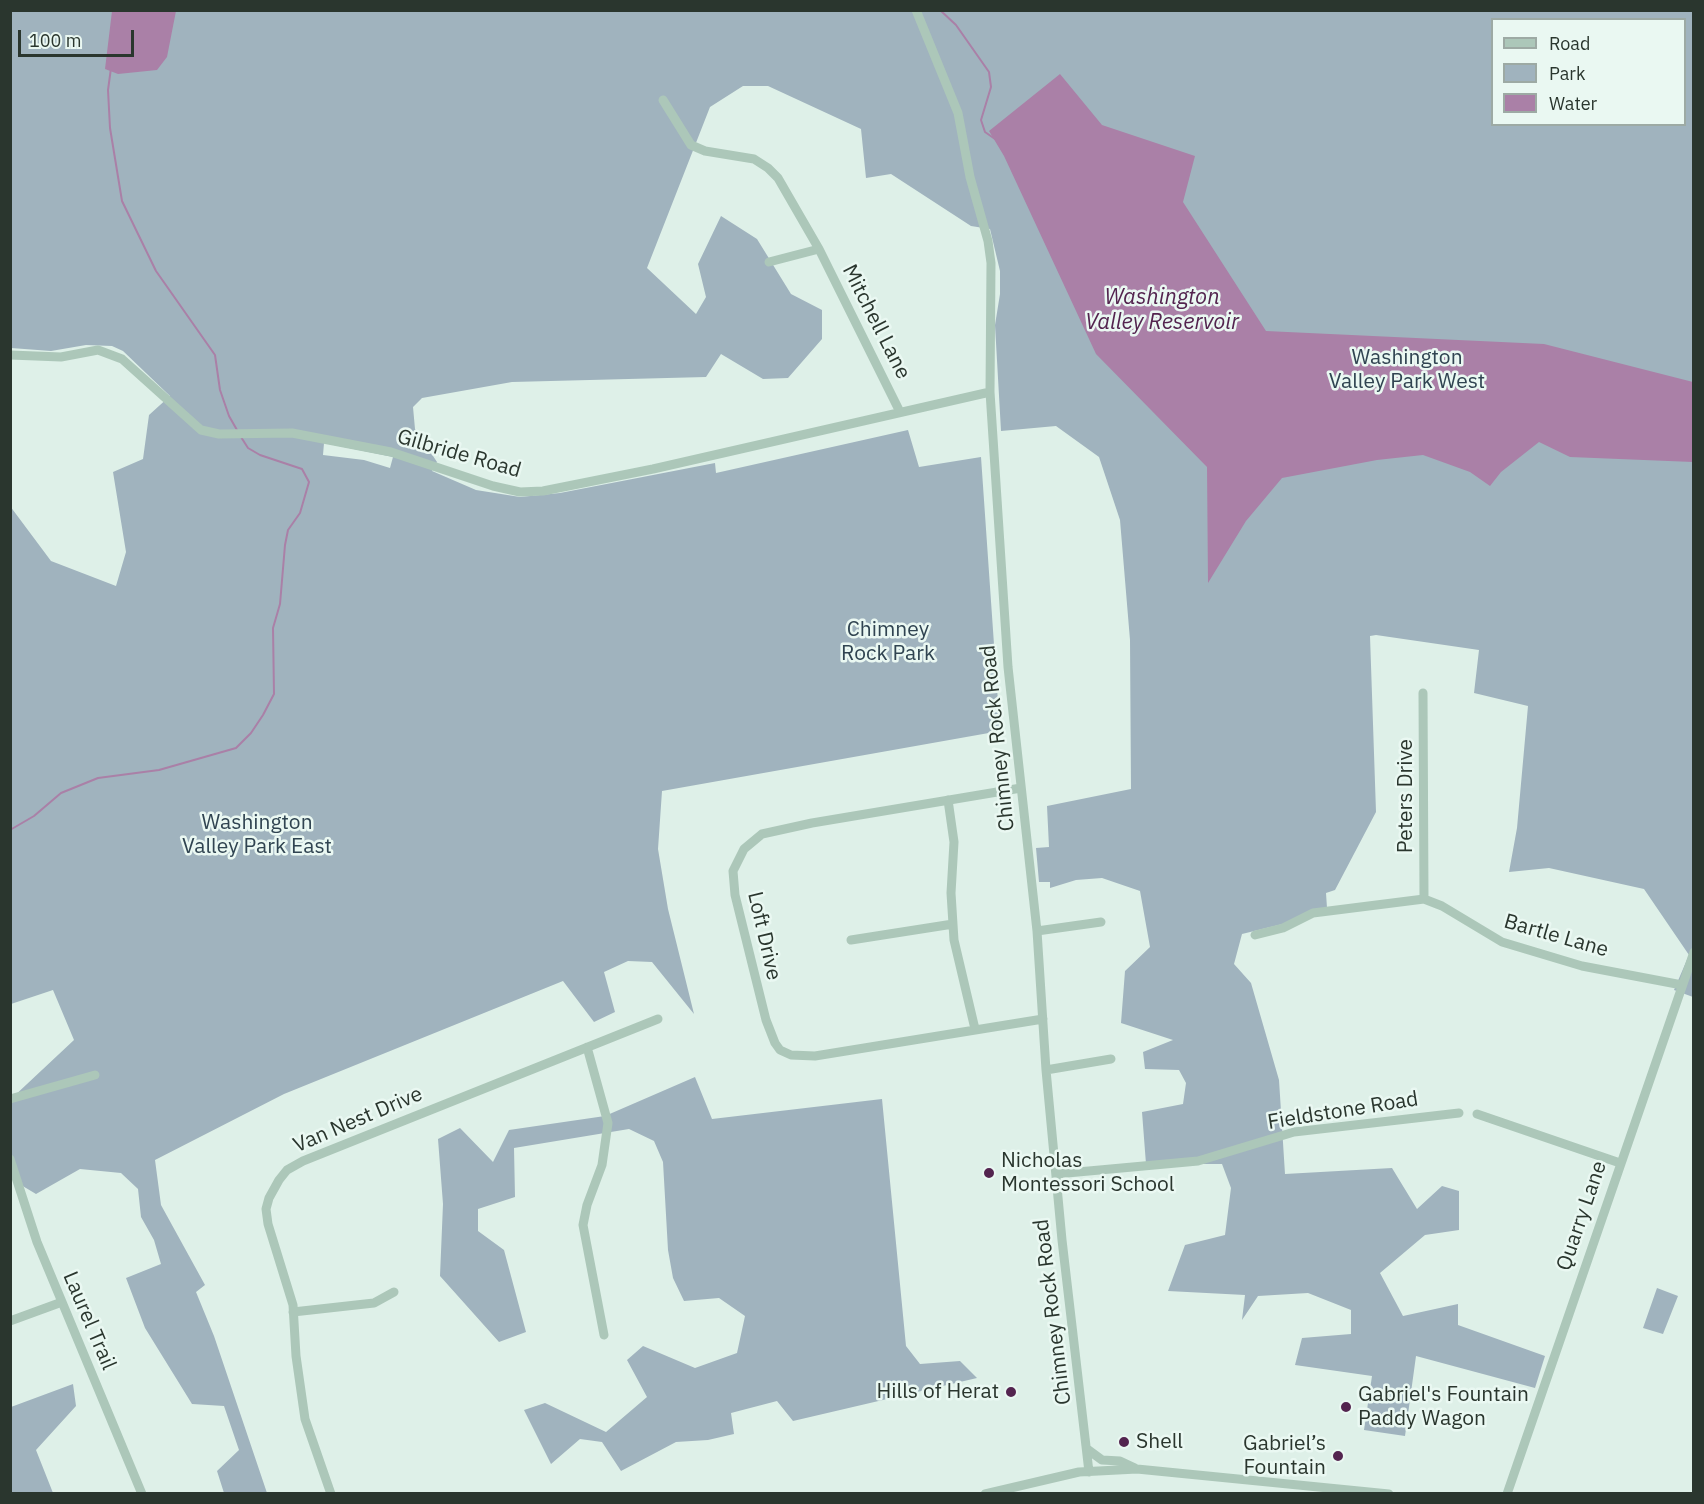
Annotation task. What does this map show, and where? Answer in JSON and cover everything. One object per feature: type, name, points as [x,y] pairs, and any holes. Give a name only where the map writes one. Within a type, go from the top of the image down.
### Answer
[{"type":"street","name":"Chimney Rock Road","points":[[916,10],[958,113],[970,177],[988,241],[991,263],[990,392],[1008,667],[1036,931],[1056,1174],[1089,1472]]},
{"type":"street","name":"Mitchell Lane","points":[[663,100],[691,145],[705,152],[753,159],[768,168],[778,178],[819,249],[900,411]]},
{"type":"street","name":"Mitchell Lane","points":[[769,262],[819,249]]},
{"type":"street","name":"Gilbride Road","points":[[10,355],[61,357],[99,350],[122,359],[201,430],[227,434],[292,433],[391,452],[493,486],[520,492],[543,491],[990,392]]},
{"type":"street","name":"Peters Drive","points":[[1423,693],[1424,899]]},
{"type":"street","name":"Loft Drive","points":[[1022,788],[762,834],[739,855],[733,871],[735,895],[771,1036],[780,1050],[791,1055],[815,1056],[1043,1019]]},
{"type":"street","points":[[948,800],[954,842],[954,940],[975,1029]]},
{"type":"street","points":[[1255,935],[1283,928],[1313,913],[1424,899]]},
{"type":"street","name":"Bartle Lane","points":[[1424,899],[1442,906],[1502,942],[1582,966],[1682,986]]},
{"type":"street","points":[[1036,931],[1101,922]]},
{"type":"street","points":[[851,940],[953,924]]},
{"type":"street","name":"Quarry Lane","points":[[1507,1494],[1694,952]]},
{"type":"street","name":"Van Nest Drive","points":[[331,1494],[305,1419],[296,1356],[294,1311],[266,1209],[268,1198],[287,1170],[423,1111],[658,1019]]},
{"type":"street","points":[[587,1047],[608,1123],[602,1165],[587,1204],[583,1225],[604,1335]]},
{"type":"street","points":[[1046,1070],[1112,1059]]},
{"type":"street","points":[[10,1100],[94,1075]]},
{"type":"street","name":"Fieldstone Road","points":[[1056,1174],[1198,1161],[1294,1132],[1459,1113]]},
{"type":"street","points":[[1477,1114],[1620,1162]]},
{"type":"street","name":"Laurel Trail","points":[[10,1159],[37,1242],[141,1494]]},
{"type":"street","points":[[294,1311],[374,1303],[394,1292]]},
{"type":"street","points":[[10,1321],[62,1302]]},
{"type":"street","points":[[1086,1449],[1102,1460],[1120,1461],[1137,1469]]},
{"type":"street","points":[[985,1494],[1066,1474],[1137,1469],[1389,1494]]},
{"type":"green space","points":[[11,11],[1693,11],[1693,997],[1674,990],[1689,955],[1644,889],[1549,868],[1509,872],[1517,828],[1528,706],[1474,693],[1479,650],[1376,635],[1370,636],[1376,812],[1335,890],[1326,893],[1327,908],[1287,923],[1242,934],[1234,964],[1251,983],[1279,1080],[1285,1174],[1392,1168],[1417,1209],[1442,1186],[1459,1191],[1459,1230],[1425,1235],[1380,1273],[1403,1316],[1458,1304],[1458,1325],[1545,1356],[1535,1388],[1416,1356],[1405,1436],[1364,1430],[1372,1376],[1295,1365],[1302,1338],[1351,1334],[1351,1310],[1308,1293],[1258,1296],[1242,1320],[1245,1295],[1168,1291],[1185,1245],[1225,1235],[1231,1188],[1222,1164],[1146,1164],[1142,1112],[1183,1104],[1186,1083],[1179,1070],[1145,1069],[1143,1052],[1173,1040],[1121,1023],[1125,971],[1150,947],[1140,891],[1102,878],[1076,880],[1050,888],[1050,882],[1039,882],[1036,848],[1049,847],[1047,806],[1131,789],[1130,640],[1120,520],[1099,457],[1056,426],[1001,431],[995,325],[1000,294],[1000,271],[990,229],[971,226],[891,174],[866,178],[861,129],[768,86],[743,86],[710,107],[647,268],[696,314],[706,297],[698,264],[721,216],[757,239],[791,294],[822,310],[822,339],[788,378],[763,379],[721,354],[706,377],[512,382],[422,398],[413,407],[415,429],[437,462],[432,471],[476,490],[520,497],[560,493],[715,463],[716,473],[908,430],[919,467],[981,457],[1000,731],[662,791],[658,849],[668,909],[694,1014],[652,962],[628,961],[604,972],[615,1012],[594,1022],[563,981],[284,1094],[155,1160],[161,1205],[205,1285],[196,1292],[214,1336],[267,1493],[224,1493],[217,1471],[239,1450],[224,1406],[192,1404],[145,1328],[126,1278],[161,1264],[154,1240],[141,1217],[138,1189],[121,1173],[80,1169],[36,1194],[11,1179],[11,1099],[74,1040],[53,990],[11,1004],[10,506],[51,561],[116,586],[126,552],[113,472],[143,459],[149,415],[170,396],[123,351],[112,346],[86,345],[51,351],[11,348]],"holes":[[[324,443],[393,457],[390,468],[364,460],[323,455]]]},
{"type":"green space","points":[[695,1077],[712,1119],[882,1099],[906,1346],[920,1364],[960,1361],[977,1378],[793,1421],[777,1401],[731,1413],[734,1434],[708,1440],[676,1442],[621,1471],[602,1442],[580,1439],[551,1464],[524,1410],[545,1403],[606,1432],[647,1397],[627,1360],[643,1346],[695,1368],[737,1353],[745,1316],[719,1298],[684,1301],[673,1278],[668,1250],[663,1162],[654,1141],[629,1129],[514,1148],[515,1197],[478,1209],[478,1231],[504,1250],[526,1332],[499,1342],[440,1276],[443,1204],[438,1139],[460,1128],[493,1162],[509,1130],[605,1116]]},
{"type":"green space","points":[[1657,1288],[1678,1296],[1663,1334],[1643,1328]]},
{"type":"green space","points":[[73,1384],[76,1406],[36,1450],[53,1493],[11,1493],[11,1407]]},
{"type":"water","points":[[112,11],[176,11],[167,57],[157,70],[118,74],[105,69]]},
{"type":"water","name":"Washington Valley Reservoir","points":[[1060,74],[1102,125],[1195,156],[1183,202],[1266,331],[1544,344],[1693,382],[1693,462],[1570,457],[1539,442],[1501,472],[1490,486],[1470,472],[1423,455],[1377,460],[1282,478],[1246,521],[1208,583],[1207,467],[1096,354],[1004,156],[989,131]]},
{"type":"waterway","points":[[940,10],[956,25],[989,72],[991,87],[981,120],[985,132],[995,139]]},
{"type":"waterway","points":[[111,68],[108,90],[110,128],[122,201],[156,271],[215,355],[220,390],[229,416],[237,430]]},
{"type":"waterway","points":[[10,830],[34,816],[61,793],[98,778],[159,770],[236,748],[251,733],[263,715],[274,694],[273,628],[280,604],[285,545],[288,530],[300,513],[309,482],[302,469],[260,455],[248,448],[241,437]]},
{"type":"place","name":"Nicholas Montessori School","points":[[989,1173]]},
{"type":"place","name":"Hills of Herat","points":[[1011,1392]]},
{"type":"place","name":"Gabriel's Fountain Paddy Wagon","points":[[1346,1407]]},
{"type":"place","name":"Shell","points":[[1124,1442]]},
{"type":"place","name":"Gabriel’s Fountain","points":[[1338,1456]]},
{"type":"park label","name":"Washington Valley Park West","points":[[1407,370]]},
{"type":"park label","name":"Chimney Rock Park","points":[[888,642]]},
{"type":"park label","name":"Washington Valley Park East","points":[[257,835]]}]
